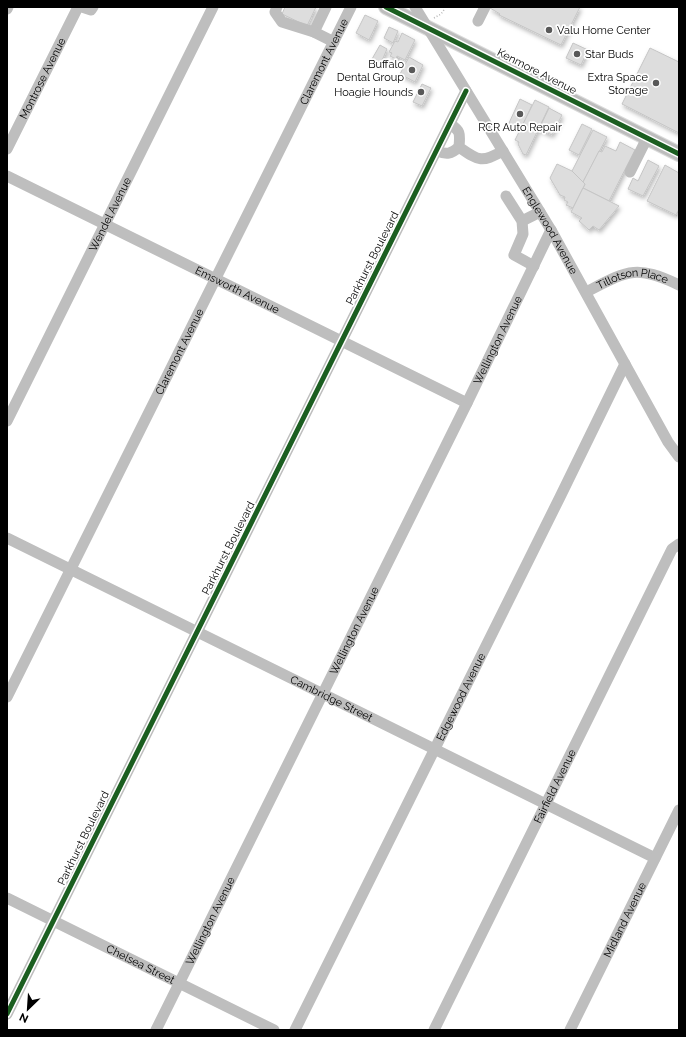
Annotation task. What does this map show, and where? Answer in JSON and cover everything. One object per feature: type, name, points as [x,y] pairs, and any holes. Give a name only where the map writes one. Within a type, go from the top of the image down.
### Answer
[{"type":"main road","name":"Kenmore Avenue","points":[[386,7],[432,23],[679,154]]},
{"type":"street","name":"Montrose Avenue","points":[[7,150],[78,7]]},
{"type":"street","points":[[82,7],[89,10],[93,7]]},
{"type":"street","name":"Wendel Avenue","points":[[7,421],[104,223],[213,7]]},
{"type":"street","points":[[277,7],[275,12],[282,22],[314,32],[334,42]]},
{"type":"street","points":[[314,32],[326,7]]},
{"type":"street","name":"Claremont Avenue","points":[[7,697],[351,7]]},
{"type":"street","name":"Englewood Avenue","points":[[414,7],[432,23],[466,91],[552,230],[668,442],[679,457]]},
{"type":"street","points":[[478,21],[485,7]]},
{"type":"street","name":"Parkhurst Boulevard","points":[[7,1014],[466,91]]},
{"type":"street","points":[[436,151],[446,155],[452,153],[459,146],[460,135],[457,129],[450,124]]},
{"type":"street","points":[[630,172],[647,138]]},
{"type":"street","points":[[459,146],[481,160],[489,158],[503,150]]},
{"type":"street","name":"Emsworth Avenue","points":[[7,176],[467,403]]},
{"type":"street","points":[[506,196],[522,220],[523,234],[514,255],[534,266]]},
{"type":"street","points":[[522,220],[540,212]]},
{"type":"street","name":"Wellington Avenue","points":[[156,1030],[552,230]]},
{"type":"street","name":"Tillotson Place","points":[[586,292],[620,275],[630,272],[642,272],[679,285]]},
{"type":"street","name":"Edgewood Avenue","points":[[295,1030],[625,364]]},
{"type":"street","name":"Cambridge Street","points":[[7,538],[655,858]]},
{"type":"street","name":"Fairfield Avenue","points":[[434,1030],[672,549],[679,544]]},
{"type":"street","name":"Midland Avenue","points":[[570,1030],[679,810]]},
{"type":"street","name":"Chelsea Street","points":[[7,898],[274,1030]]},
{"type":"path","points":[[432,23],[444,10]]},
{"type":"path","points":[[676,216],[679,211]]},
{"type":"building","points":[[285,7],[316,7],[307,26],[282,14]]},
{"type":"building","name":"Valu Home Center","points":[[490,7],[580,7],[561,45],[499,15],[500,14]]},
{"type":"building","points":[[365,15],[378,21],[369,40],[356,33]]},
{"type":"building","points":[[389,27],[398,31],[393,43],[384,38]]},
{"type":"building","points":[[402,33],[415,40],[405,60],[397,56],[396,59],[390,56],[392,53],[389,52],[395,41],[398,42]]},
{"type":"building","name":"Star Buds","points":[[573,43],[588,50],[581,65],[566,58]]},
{"type":"building","points":[[380,45],[387,49],[381,63],[372,59]]},
{"type":"building","name":"Extra Space Storage","points":[[650,48],[679,62],[679,133],[622,104]]},
{"type":"building","name":"Buffalo Dental Group","points":[[409,57],[423,65],[415,82],[400,74]]},
{"type":"building","points":[[422,84],[431,88],[422,106],[413,102]]},
{"type":"building","name":"RCR Auto Repair","points":[[520,99],[532,105],[521,129],[509,123]]},
{"type":"building","points":[[535,100],[549,107],[526,155],[523,154],[518,144],[519,142],[515,140]]},
{"type":"building","points":[[549,108],[562,115],[552,135],[539,129]]},
{"type":"building","points":[[582,124],[592,129],[579,155],[569,150]]},
{"type":"building","points":[[593,130],[607,137],[583,182],[572,171]]},
{"type":"building","points":[[620,142],[635,150],[609,201],[583,188],[585,184],[583,182],[599,151],[602,152],[605,146],[616,151]]},
{"type":"building","points":[[648,160],[659,166],[643,196],[628,189],[633,178],[638,181]]},
{"type":"building","points":[[557,164],[572,171],[585,184],[573,208],[566,205],[568,202],[564,200],[565,197],[560,195],[550,178]]},
{"type":"building","points":[[665,165],[679,173],[679,209],[676,215],[647,201]]},
{"type":"building","points":[[583,188],[619,206],[599,230],[593,226],[589,230],[579,221],[582,218],[571,212]]},
{"type":"cycle path","points":[[386,7],[679,154]]},
{"type":"cycle path","points":[[7,1014],[466,91]]},
{"type":"place","name":"Valu Home Center","points":[[549,30]]},
{"type":"place","name":"Star Buds","points":[[577,54]]},
{"type":"place","name":"Buffalo Dental Group","points":[[412,70]]},
{"type":"place","name":"Extra Space Storage","points":[[656,83]]},
{"type":"place","name":"Hoagie Hounds","points":[[421,92]]},
{"type":"place","name":"RCR Auto Repair","points":[[520,114]]}]
